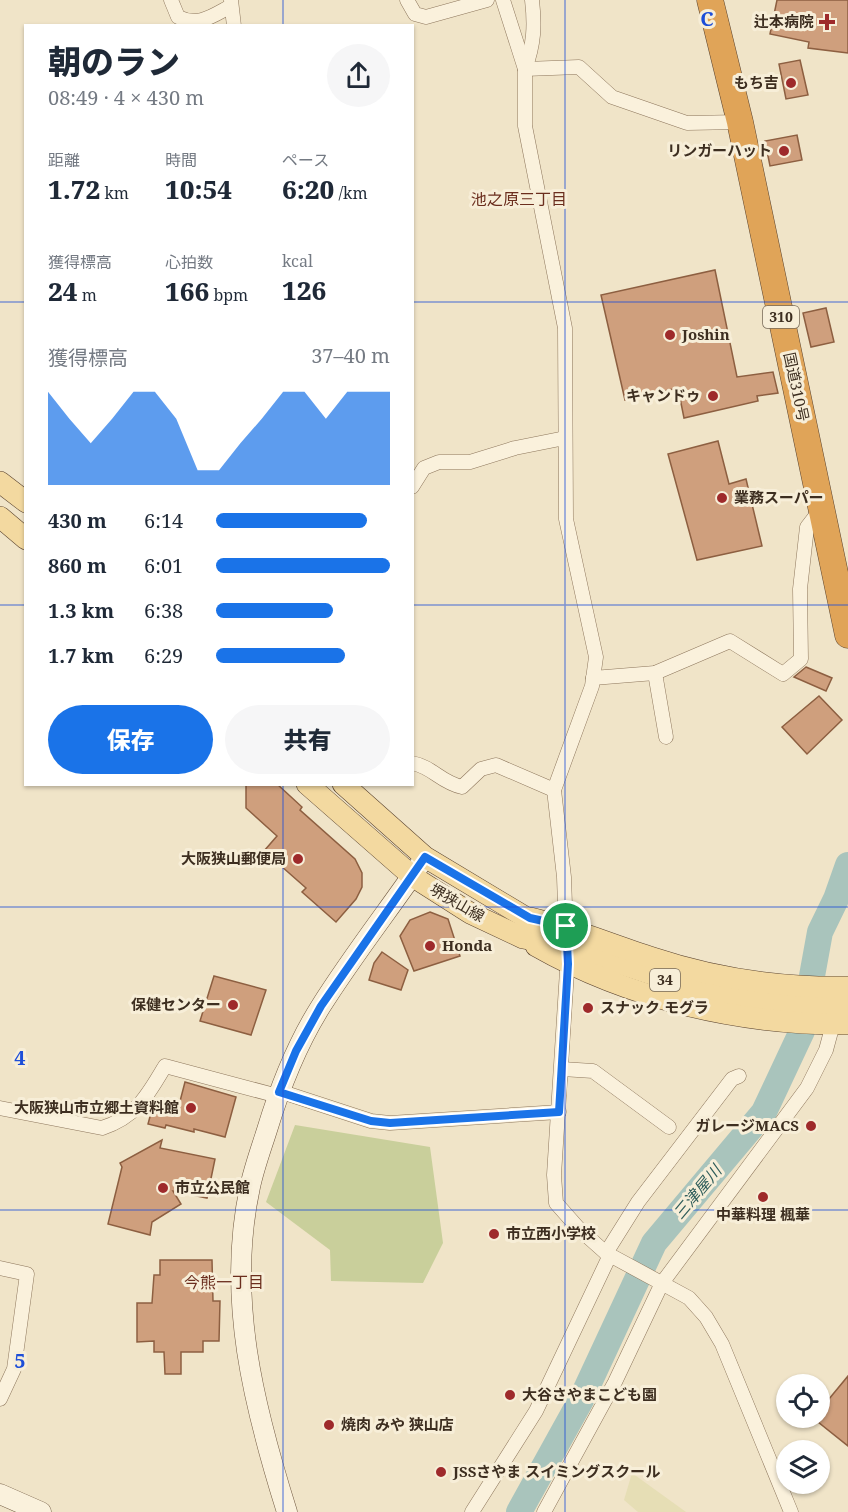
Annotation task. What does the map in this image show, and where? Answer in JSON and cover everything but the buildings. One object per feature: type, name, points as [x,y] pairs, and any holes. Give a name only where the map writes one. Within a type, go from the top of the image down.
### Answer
[{"type":"highway","name":"国道310号","points":[[710,0],[740,122],[848,635]]},
{"type":"main road","points":[[0,482],[24,500]]},
{"type":"main road","points":[[0,517],[24,537]]},
{"type":"main road","name":"堺狭山線","points":[[309,786],[412,876],[470,913],[523,938],[567,945],[703,992],[772,1011],[848,1006]]},
{"type":"main road","name":"堺狭山線","points":[[345,786],[425,857],[530,918],[567,945]]},
{"type":"main road","points":[[567,945],[655,959],[722,977],[784,986],[840,987]]},
{"type":"main road","points":[[772,1011],[835,1024]]},
{"type":"street","points":[[171,0],[178,17],[189,22],[202,21],[231,1],[234,24]]},
{"type":"street","points":[[407,0],[415,14],[426,17],[487,0]]},
{"type":"street","points":[[503,0],[525,69],[525,126],[566,339],[566,519],[596,657],[593,678],[554,790],[564,877],[567,945],[562,1069],[554,1175],[556,1203],[579,1229],[608,1254],[689,1298],[706,1317],[722,1344],[791,1512]]},
{"type":"street","points":[[525,69],[533,48],[536,21],[532,0]]},
{"type":"street","points":[[525,69],[579,67],[612,97],[687,123],[740,122]]},
{"type":"street","points":[[414,484],[424,468],[439,462],[470,462],[514,448],[566,438]]},
{"type":"street","points":[[593,678],[655,674],[730,640],[783,674],[801,659],[800,589],[807,527],[821,509]]},
{"type":"street","points":[[655,674],[666,737]]},
{"type":"street","points":[[414,763],[423,765],[446,783],[462,787],[481,769],[496,765],[554,790]]},
{"type":"street","points":[[287,1512],[254,1399],[246,1358],[242,1299],[243,1238],[250,1186],[278,1094],[296,1051],[321,1006],[425,857]]},
{"type":"street","points":[[544,1512],[615,1382],[659,1282],[807,1088],[826,1050],[835,1024]]},
{"type":"street","points":[[0,1108],[102,1128],[115,1124],[142,1104],[165,1066],[278,1094],[371,1121],[390,1123],[559,1112]]},
{"type":"street","points":[[562,1069],[593,1071],[669,1126]]},
{"type":"street","points":[[472,1512],[536,1411],[608,1254],[638,1202],[732,1079],[739,1076]]},
{"type":"street","points":[[0,1268],[27,1274],[14,1369],[0,1399]]},
{"type":"street","points":[[0,1494],[41,1512]]},
{"type":"shaded area","points":[[632,1473],[686,1512],[638,1512],[624,1500]]},
{"type":"green space","points":[[295,1125],[430,1147],[443,1243],[423,1283],[331,1281],[330,1250],[266,1202]]},
{"type":"waterway","name":"三津屋川","points":[[519,1512],[581,1400],[654,1243],[764,1112],[802,1031],[820,932],[836,899],[848,865]]},
{"type":"place","name":"辻本病院","points":[[827,22]]},
{"type":"place","name":"もち吉","points":[[791,83]]},
{"type":"place","name":"リンガーハット","points":[[784,151]]},
{"type":"place","name":"Joshin","points":[[670,335]]},
{"type":"place","name":"キャンドゥ","points":[[713,396]]},
{"type":"place","name":"業務スーパー","points":[[722,498]]},
{"type":"place","name":"大阪狭山郵便局","points":[[298,859]]},
{"type":"place","name":"Honda","points":[[430,946]]},
{"type":"place","name":"保健センター","points":[[233,1005]]},
{"type":"place","name":"スナック モグラ","points":[[588,1008]]},
{"type":"place","name":"大阪狭山市立郷土資料館","points":[[191,1108]]},
{"type":"place","name":"ガレージMACS","points":[[811,1126]]},
{"type":"place","name":"市立公民館","points":[[163,1188]]},
{"type":"place","name":"中華料理 楓華","points":[[763,1197]]},
{"type":"place","name":"市立西小学校","points":[[494,1234]]},
{"type":"place","name":"大谷さやまこども園","points":[[510,1395]]},
{"type":"place","name":"焼肉 みや 狭山店","points":[[329,1425]]},
{"type":"place","name":"JSSさやま スイミングスクール","points":[[441,1472]]},
{"type":"district","name":"池之原三丁目","points":[[519,199]]},
{"type":"district","name":"今熊一丁目","points":[[224,1282]]},
{"type":"route","points":[[425,857],[530,918],[566,926],[568,964],[559,1112],[390,1123],[371,1121],[279,1092],[296,1051],[321,1006],[425,857]]}]
